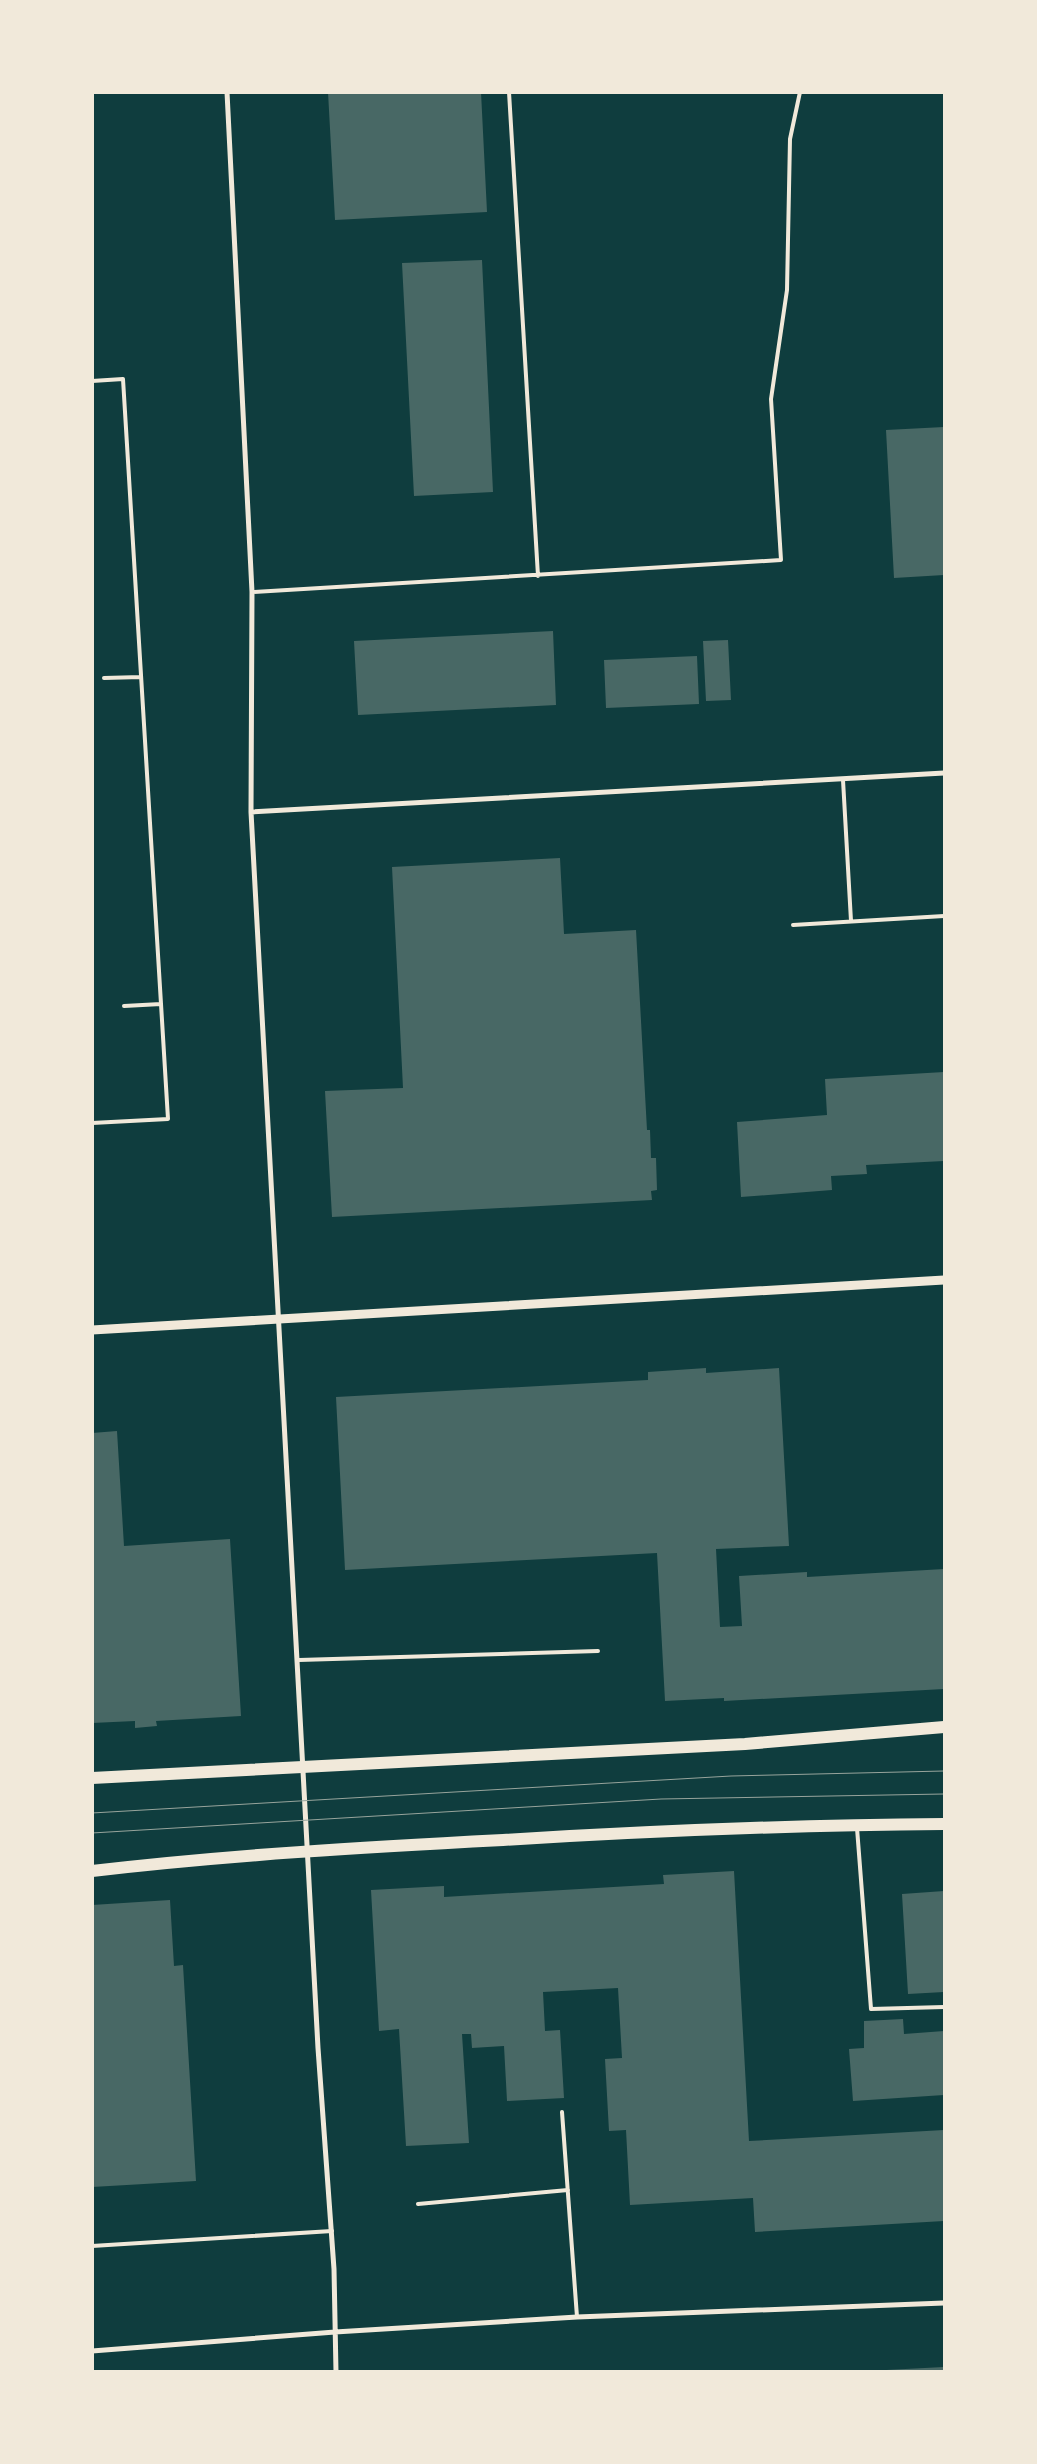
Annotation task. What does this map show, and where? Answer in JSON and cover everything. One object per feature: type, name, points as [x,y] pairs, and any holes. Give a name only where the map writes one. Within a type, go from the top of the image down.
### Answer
[{"type":"main road","points":[[92,1778],[745,1744],[944,1727]]},
{"type":"main road","points":[[92,1871],[307,1850],[748,1827],[944,1824]]},
{"type":"street","points":[[227,92],[252,592],[251,812],[305,1768],[307,1850],[332,2231],[336,2372]]},
{"type":"street","points":[[251,812],[944,773]]},
{"type":"street","points":[[92,1330],[944,1280]]},
{"type":"street","points":[[92,2351],[335,2332],[577,2317],[944,2303]]},
{"type":"lane","points":[[509,92],[538,576]]},
{"type":"lane","points":[[252,592],[781,560],[771,399],[787,290],[790,139],[800,92]]},
{"type":"lane","points":[[92,381],[123,380],[168,1119],[92,1123]]},
{"type":"lane","points":[[104,678],[141,677]]},
{"type":"lane","points":[[843,780],[851,921]]},
{"type":"lane","points":[[793,925],[944,916]]},
{"type":"lane","points":[[124,1006],[161,1004]]},
{"type":"lane","points":[[299,1660],[598,1651]]},
{"type":"lane","points":[[857,1824],[871,2009],[944,2007]]},
{"type":"lane","points":[[562,2112],[577,2317]]},
{"type":"lane","points":[[418,2204],[568,2190]]},
{"type":"lane","points":[[92,2246],[332,2231]]},
{"type":"building","points":[[328,92],[481,92],[487,212],[335,220]]},
{"type":"building","points":[[482,260],[493,492],[414,496],[402,263]]},
{"type":"building","points":[[944,427],[944,575],[894,578],[886,430]]},
{"type":"building","points":[[553,631],[556,705],[358,715],[354,641]]},
{"type":"building","points":[[728,640],[731,700],[706,701],[703,641]]},
{"type":"building","points":[[697,656],[699,704],[606,708],[604,660]]},
{"type":"building","points":[[560,858],[564,934],[636,930],[647,1130],[650,1130],[651,1158],[656,1158],[657,1190],[651,1191],[652,1200],[332,1217],[325,1091],[403,1088],[392,867]]},
{"type":"building","points":[[944,1072],[944,1161],[866,1165],[867,1174],[831,1176],[832,1190],[741,1197],[737,1122],[827,1115],[825,1079]]},
{"type":"building","points":[[706,1368],[706,1373],[779,1368],[789,1546],[716,1549],[720,1627],[742,1626],[739,1576],[807,1572],[807,1577],[944,1569],[944,1689],[724,1701],[724,1698],[665,1701],[657,1553],[345,1570],[336,1397],[648,1380],[648,1372]]},
{"type":"building","points":[[117,1431],[124,1546],[230,1539],[241,1716],[156,1721],[157,1726],[135,1728],[135,1721],[92,1723],[92,1433]]},
{"type":"building","points":[[734,1871],[749,2141],[944,2130],[944,2221],[755,2232],[753,2198],[630,2205],[626,2130],[609,2131],[605,2059],[622,2058],[618,1988],[543,1992],[545,2031],[560,2030],[564,2098],[507,2101],[504,2046],[472,2048],[471,2034],[462,2034],[469,2143],[406,2146],[399,2029],[379,2031],[371,1890],[444,1886],[444,1897],[664,1884],[663,1875]]},
{"type":"building","points":[[944,1891],[944,1992],[908,1994],[902,1894]]},
{"type":"building","points":[[170,1900],[174,1966],[183,1965],[196,2181],[92,2187],[92,1905]]},
{"type":"building","points":[[903,2019],[904,2034],[944,2031],[944,2095],[853,2101],[849,2049],[864,2048],[864,2021]]},
{"type":"building","points":[[944,2367],[944,2372],[886,2372],[886,2370]]},
{"type":"tram line","points":[[92,1813],[731,1776],[944,1771]]},
{"type":"tram line","points":[[92,1833],[661,1799],[944,1794]]}]
